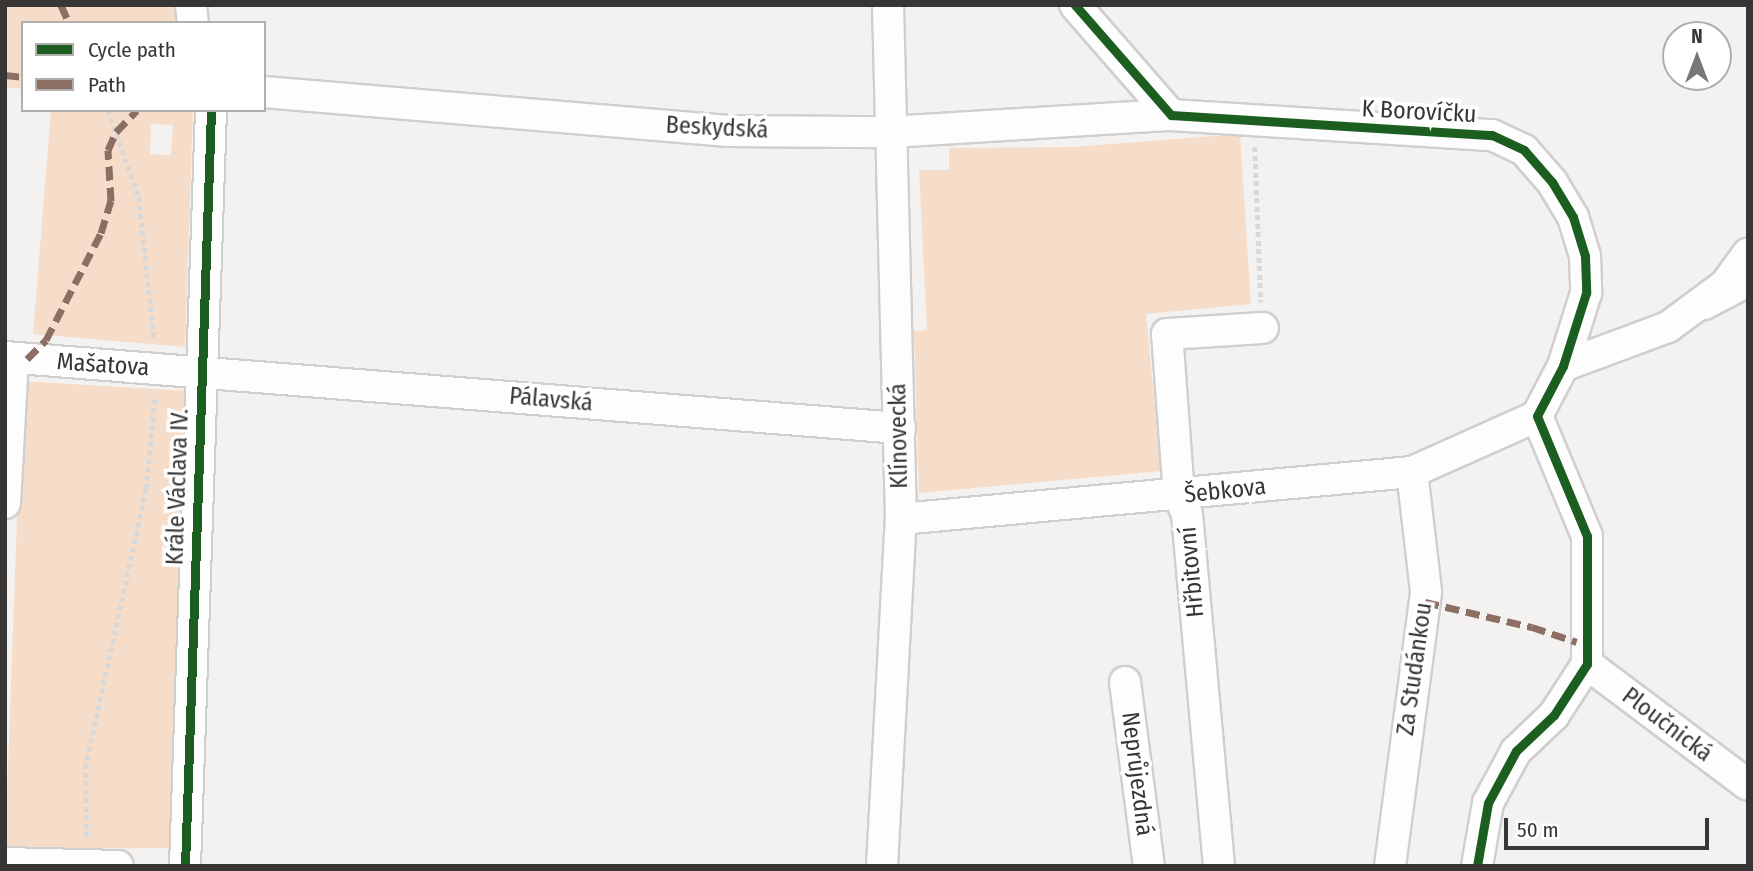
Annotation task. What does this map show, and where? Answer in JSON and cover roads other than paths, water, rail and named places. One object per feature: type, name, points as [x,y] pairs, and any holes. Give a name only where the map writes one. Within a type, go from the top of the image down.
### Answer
[{"type":"street","name":"Klínovecká","points":[[883,866],[901,519],[888,5]]},
{"type":"street","points":[[1075,5],[1171,115]]},
{"type":"street","name":"Beskydská","points":[[266,92],[727,131],[890,132],[1171,115]]},
{"type":"street","name":"Krále Václava IV.","points":[[185,866],[211,112]]},
{"type":"street","name":"K Borovíčku","points":[[1171,115],[1492,135],[1524,150],[1552,182],[1573,217],[1585,256],[1586,293],[1563,366],[1537,416]]},
{"type":"street","points":[[1563,366],[1668,327],[1725,285],[1748,253]]},
{"type":"street","name":"Hřbitovní","points":[[1219,866],[1186,513],[1179,496],[1167,334],[1263,328]]},
{"type":"street","points":[[5,503],[9,357]]},
{"type":"street","name":"Mašatova","points":[[9,357],[201,372]]},
{"type":"street","name":"Pálavská","points":[[201,372],[900,428]]},
{"type":"street","points":[[1476,866],[1488,803],[1517,751],[1554,715],[1587,664],[1587,536],[1537,416]]},
{"type":"street","name":"Šebkova","points":[[901,519],[1179,496],[1412,472],[1537,416]]},
{"type":"street","name":"Za Studánkou","points":[[1390,866],[1426,591],[1412,472]]},
{"type":"street","name":"Ploučnická","points":[[1587,664],[1748,785]]},
{"type":"street","name":"Neprůjezdná","points":[[1125,682],[1149,866]]},
{"type":"street","points":[[5,863],[118,866]]},
{"type":"lane","points":[[1668,327],[1748,289]]}]
